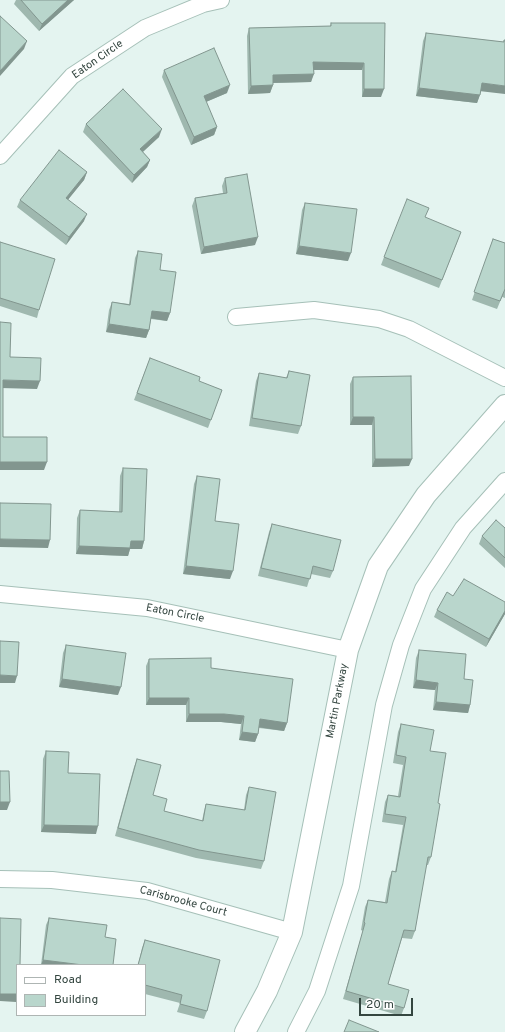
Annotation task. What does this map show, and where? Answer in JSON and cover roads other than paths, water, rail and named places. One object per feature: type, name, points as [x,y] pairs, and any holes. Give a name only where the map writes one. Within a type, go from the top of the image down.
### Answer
[{"type":"street","name":"Eaton Circle","points":[[0,156],[72,76],[145,28],[203,4],[221,0]]},
{"type":"street","points":[[236,317],[314,310],[379,319],[409,329],[505,378]]},
{"type":"street","name":"Martin Parkway","points":[[244,1032],[267,991],[292,932],[348,650],[378,566],[426,495],[505,405]]},
{"type":"street","points":[[296,1032],[317,992],[351,886],[384,705],[401,645],[424,589],[464,528],[505,481]]},
{"type":"street","name":"Eaton Circle","points":[[0,594],[147,608],[348,650]]},
{"type":"street","name":"Carisbrooke Court","points":[[0,879],[52,880],[147,891],[292,932]]}]
